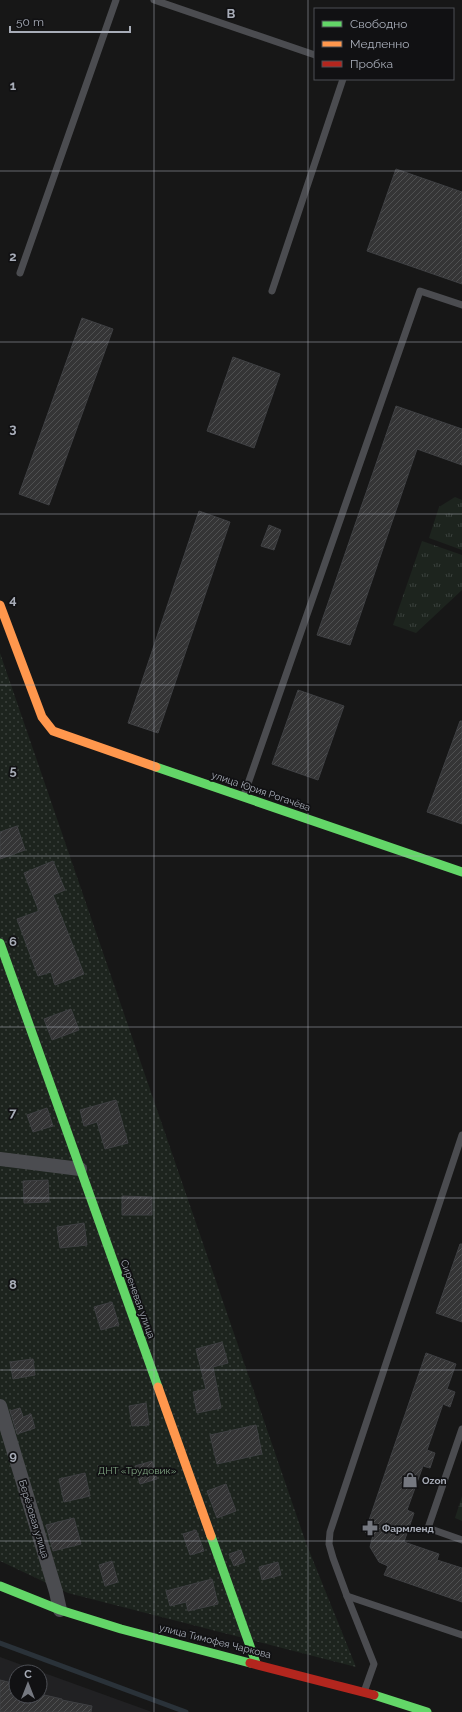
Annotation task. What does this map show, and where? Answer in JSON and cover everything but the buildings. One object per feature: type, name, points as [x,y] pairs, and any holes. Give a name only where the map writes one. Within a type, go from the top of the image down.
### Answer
[{"type":"street","name":"улица Юрия Рогачёва","points":[[0,605],[42,717],[53,731],[462,872]]},
{"type":"street","name":"Сиреневая улица","points":[[0,943],[256,1663]]},
{"type":"street","points":[[0,1159],[80,1169]]},
{"type":"street","name":"Берёзовая улица","points":[[0,1406],[56,1592],[60,1610]]},
{"type":"street","name":"улица Тимофея Чаркова","points":[[0,1586],[60,1610],[122,1629],[364,1692],[427,1712]]},
{"type":"lane","points":[[20,273],[116,0]]},
{"type":"lane","points":[[154,0],[314,55]]},
{"type":"lane","points":[[272,292],[344,80]]},
{"type":"lane","points":[[244,796],[420,291],[462,305]]},
{"type":"lane","points":[[364,1692],[374,1664],[346,1596],[329,1544],[330,1532],[462,1135]]},
{"type":"lane","points":[[462,1429],[428,1528],[462,1540]]},
{"type":"lane","points":[[346,1596],[462,1634]]},
{"type":"shaded area","points":[[0,1657],[19,1664],[8,1664],[8,1704],[48,1704],[48,1674],[152,1712],[0,1712]]},
{"type":"green space","points":[[455,497],[462,500],[462,550],[429,538],[439,507]]},
{"type":"green space","points":[[422,541],[462,555],[462,590],[416,633],[393,625]]},
{"type":"green space","name":"ДНТ «Трудовик»","points":[[0,653],[306,1543],[356,1667],[68,1593],[0,1561]]},
{"type":"green space","points":[[462,1496],[462,1521],[455,1518]]},
{"type":"waterway","points":[[0,1643],[186,1712]]},
{"type":"traffic: fast","points":[[156,767],[462,872]]},
{"type":"traffic: fast","points":[[0,943],[158,1387]]},
{"type":"traffic: fast","points":[[211,1536],[256,1663]]},
{"type":"traffic: fast","points":[[0,1586],[60,1610],[121,1629],[250,1663]]},
{"type":"traffic: fast","points":[[374,1695],[427,1712]]},
{"type":"traffic: slow","points":[[0,605],[42,717],[53,731],[156,767]]},
{"type":"traffic: slow","points":[[158,1387],[211,1536]]},
{"type":"traffic: jam","points":[[250,1663],[374,1695]]},
{"type":"place","name":"Ozon","points":[[410,1480]]},
{"type":"place","name":"Фармленд","points":[[370,1528]]}]
